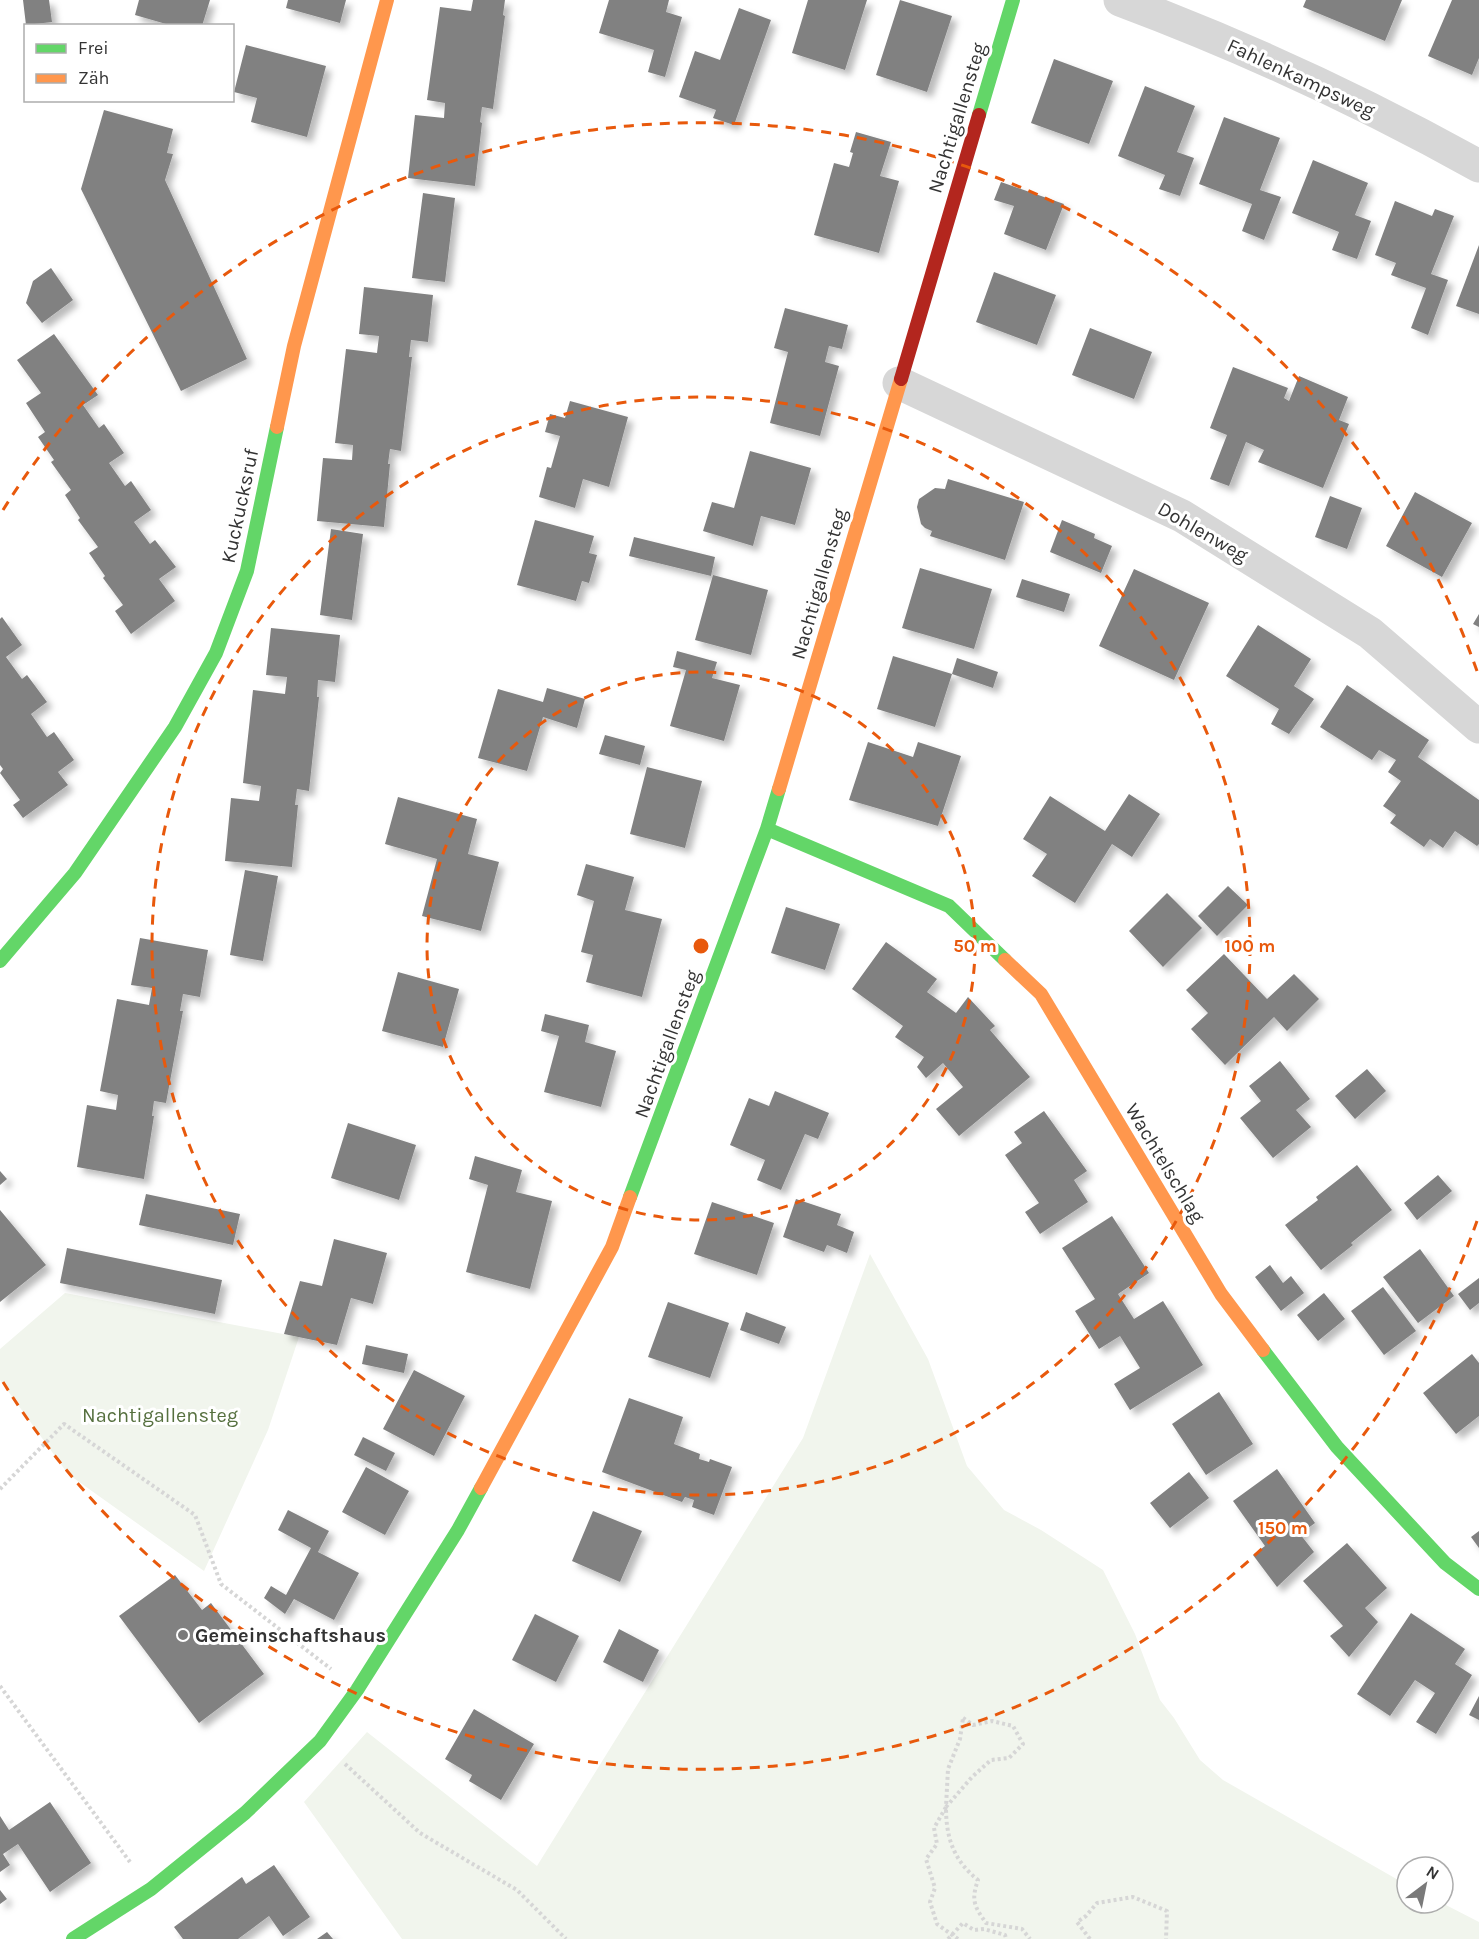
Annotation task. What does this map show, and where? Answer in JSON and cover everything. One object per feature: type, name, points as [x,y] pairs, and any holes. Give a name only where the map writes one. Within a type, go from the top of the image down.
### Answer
[{"type":"street","name":"Kuckucksruf","points":[[0,961],[75,873],[175,727],[216,653],[247,571],[294,346],[387,0]]},
{"type":"street","name":"Nachtigallensteg","points":[[73,1939],[151,1889],[245,1813],[320,1741],[357,1690],[458,1530],[612,1247],[767,829],[1013,0]]},
{"type":"street","name":"Fahlenkampsweg","points":[[1120,0],[1177,21],[1299,74],[1479,166]]},
{"type":"street","name":"Dohlenweg","points":[[899,383],[1182,516],[1370,633],[1479,727]]},
{"type":"street","name":"Wachtelschlag","points":[[767,829],[949,906],[1041,994],[1221,1294],[1337,1447],[1445,1563],[1479,1589]]},
{"type":"path","points":[[0,1489],[64,1424],[195,1515],[221,1584],[357,1690]]},
{"type":"path","points":[[0,1686],[151,1889]]},
{"type":"path","points":[[958,1939],[937,1924],[930,1902],[935,1888],[926,1859],[937,1844],[934,1828],[946,1807],[972,1777],[991,1760],[1009,1758],[1023,1744],[1013,1726],[992,1721],[973,1725],[963,1718],[960,1739],[948,1769],[946,1807],[946,1830],[953,1848],[970,1873],[978,1880],[973,1894],[976,1908],[986,1923],[1022,1929],[1030,1939]]},
{"type":"path","points":[[320,1741],[420,1833],[517,1890],[566,1939]]},
{"type":"path","points":[[1090,1939],[1077,1922],[1086,1916],[1096,1903],[1133,1897],[1167,1911],[1166,1939]]},
{"type":"path","points":[[948,1939],[963,1923],[974,1930],[984,1929],[1005,1935],[1006,1939]]},
{"type":"green space","points":[[870,1254],[928,1359],[967,1466],[1004,1510],[1041,1530],[1103,1570],[1135,1634],[1160,1700],[1200,1760],[1223,1780],[1395,1878],[1395,1915],[1455,1915],[1455,1910],[1479,1922],[1479,1939],[402,1939],[304,1802],[367,1732],[537,1866],[803,1438]]},
{"type":"green space","name":"Nachtigallensteg","points":[[65,1293],[299,1337],[268,1430],[204,1571],[68,1474],[0,1380],[0,1349]]},
{"type":"building","points":[[23,0],[49,0],[52,22],[26,24]]},
{"type":"building","points":[[139,0],[210,0],[203,24],[166,24],[135,15]]},
{"type":"building","points":[[288,0],[346,0],[340,23],[286,8]]},
{"type":"building","points":[[473,0],[505,0],[493,109],[482,107],[475,186],[408,178],[415,115],[444,118],[445,103],[427,100],[440,7],[471,11]]},
{"type":"building","points":[[609,0],[669,0],[666,12],[682,17],[665,77],[648,72],[654,50],[599,33]]},
{"type":"building","points":[[808,0],[867,0],[845,70],[792,53]]},
{"type":"building","points":[[900,0],[952,16],[927,92],[876,75]]},
{"type":"building","points":[[1306,0],[1402,0],[1385,41],[1303,7]]},
{"type":"building","points":[[1452,0],[1479,0],[1479,58],[1472,75],[1428,56]]},
{"type":"building","points":[[739,8],[771,20],[734,125],[713,118],[716,110],[679,97],[695,51],[720,60]]},
{"type":"building","points":[[246,45],[326,66],[307,137],[251,122],[257,98],[234,92]]},
{"type":"building","points":[[1054,59],[1113,81],[1089,144],[1031,123]]},
{"type":"building","points":[[1145,86],[1195,106],[1177,152],[1194,158],[1180,196],[1159,189],[1165,175],[1118,156]]},
{"type":"building","points":[[104,110],[173,129],[167,153],[173,154],[165,180],[247,359],[181,391],[81,189]]},
{"type":"building","points":[[1224,117],[1280,138],[1260,190],[1281,197],[1264,240],[1242,231],[1252,204],[1199,184]]},
{"type":"building","points":[[856,132],[891,142],[880,176],[899,181],[879,253],[814,235],[834,163],[849,167],[853,153],[850,152]]},
{"type":"building","points":[[1313,160],[1368,183],[1355,215],[1371,221],[1357,259],[1332,250],[1339,232],[1292,213]]},
{"type":"building","points":[[1001,182],[1064,204],[1046,250],[1004,234],[1014,206],[994,200]]},
{"type":"building","points":[[423,193],[455,198],[445,282],[412,278]]},
{"type":"building","points":[[1395,201],[1432,216],[1435,209],[1454,216],[1431,274],[1448,280],[1428,335],[1411,328],[1426,288],[1391,275],[1396,263],[1375,255]]},
{"type":"building","points":[[1479,245],[1479,314],[1456,306]]},
{"type":"building","points":[[51,268],[73,300],[42,323],[26,303],[33,281]]},
{"type":"building","points":[[994,272],[1056,295],[1037,345],[976,322]]},
{"type":"building","points":[[364,287],[433,295],[428,342],[411,340],[409,357],[412,357],[401,451],[390,449],[384,527],[317,521],[323,458],[352,460],[353,445],[335,443],[346,349],[377,353],[379,336],[359,334]]},
{"type":"building","points":[[785,308],[848,325],[842,349],[829,346],[825,362],[839,366],[820,436],[770,423],[788,352],[774,348]]},
{"type":"building","points":[[1090,328],[1152,352],[1134,399],[1072,375]]},
{"type":"building","points":[[54,334],[98,395],[83,405],[99,428],[104,424],[124,453],[109,463],[125,486],[131,481],[151,510],[134,522],[150,544],[155,540],[176,567],[159,579],[175,601],[131,634],[115,611],[123,605],[103,578],[105,576],[89,553],[98,547],[78,520],[80,518],[65,495],[71,490],[51,462],[54,460],[38,437],[45,432],[26,403],[41,393],[17,360]]},
{"type":"building","points":[[1233,367],[1288,388],[1284,398],[1289,401],[1299,376],[1348,397],[1339,420],[1349,424],[1323,488],[1258,462],[1264,450],[1246,442],[1229,486],[1210,479],[1227,435],[1210,428]]},
{"type":"building","points":[[570,401],[628,417],[609,487],[583,479],[575,508],[539,497],[547,467],[551,468],[560,436],[545,432],[550,414],[565,418]]},
{"type":"building","points":[[750,451],[811,468],[795,525],[761,516],[753,546],[703,531],[712,502],[734,508]]},
{"type":"building","points":[[948,479],[1024,502],[1005,560],[930,536],[932,531],[921,524],[917,507],[919,499],[935,488],[945,489]]},
{"type":"building","points":[[1415,492],[1472,523],[1442,577],[1386,546]]},
{"type":"building","points":[[1330,496],[1362,508],[1347,549],[1315,537]]},
{"type":"building","points":[[535,520],[594,536],[589,553],[597,555],[589,583],[582,581],[576,601],[517,585]]},
{"type":"building","points":[[1062,520],[1095,534],[1094,538],[1112,546],[1101,573],[1050,552]]},
{"type":"building","points":[[331,529],[363,534],[352,620],[320,615]]},
{"type":"building","points":[[634,537],[715,557],[711,576],[629,556]]},
{"type":"building","points":[[920,568],[992,589],[974,649],[902,628]]},
{"type":"building","points":[[1134,569],[1209,603],[1174,680],[1099,646]]},
{"type":"building","points":[[713,575],[768,590],[751,655],[695,640]]},
{"type":"building","points":[[1022,579],[1070,594],[1064,612],[1016,597]]},
{"type":"building","points":[[1479,614],[1479,627],[1473,624]]},
{"type":"building","points":[[2,617],[22,645],[6,657],[22,679],[27,675],[47,702],[31,714],[47,737],[54,732],[74,760],[58,772],[68,785],[23,818],[13,805],[20,800],[0,773],[3,769],[0,765],[0,619]]},
{"type":"building","points":[[1258,625],[1311,659],[1294,686],[1314,699],[1289,734],[1271,724],[1279,709],[1226,676]]},
{"type":"building","points":[[271,628],[340,635],[335,682],[318,680],[317,697],[319,697],[309,791],[297,789],[295,805],[298,805],[292,867],[225,861],[231,798],[259,801],[261,786],[243,783],[253,690],[285,694],[287,677],[266,675]]},
{"type":"building","points":[[677,651],[717,662],[712,678],[740,685],[724,741],[670,726],[686,670],[673,667]]},
{"type":"building","points":[[893,656],[952,674],[935,727],[877,709]]},
{"type":"building","points":[[957,658],[998,672],[993,688],[952,674]]},
{"type":"building","points":[[1347,685],[1429,740],[1418,757],[1479,800],[1479,844],[1477,846],[1455,831],[1443,848],[1430,839],[1424,847],[1390,823],[1396,815],[1383,806],[1401,781],[1388,772],[1396,760],[1379,750],[1372,760],[1320,727]]},
{"type":"building","points":[[547,688],[585,699],[577,728],[543,717],[527,771],[478,758],[498,689],[543,702]]},
{"type":"building","points":[[605,735],[645,746],[640,765],[599,754]]},
{"type":"building","points":[[868,742],[913,757],[918,742],[961,756],[938,826],[849,800]]},
{"type":"building","points":[[647,767],[702,781],[685,848],[630,834]]},
{"type":"building","points":[[1129,794],[1160,814],[1132,857],[1112,844],[1075,903],[1032,876],[1047,854],[1023,839],[1050,796],[1105,831]]},
{"type":"building","points":[[398,797],[477,819],[468,854],[499,862],[481,931],[422,916],[437,859],[385,844]]},
{"type":"building","points":[[586,864],[634,877],[625,910],[662,919],[642,997],[586,982],[593,955],[581,952],[594,901],[577,895]]},
{"type":"building","points":[[245,870],[278,876],[263,961],[230,955]]},
{"type":"building","points":[[1228,886],[1248,905],[1217,936],[1198,916]]},
{"type":"building","points":[[1167,893],[1202,928],[1163,967],[1129,931]]},
{"type":"building","points":[[786,907],[840,924],[825,970],[771,953]]},
{"type":"building","points":[[140,938],[208,950],[200,997],[183,994],[180,1011],[183,1011],[166,1103],[154,1101],[152,1116],[154,1116],[144,1179],[77,1167],[87,1105],[116,1110],[118,1095],[100,1091],[117,999],[149,1005],[152,988],[131,985]]},
{"type":"building","points":[[886,942],[937,979],[927,992],[956,1013],[968,997],[995,1026],[990,1030],[1030,1077],[959,1136],[936,1109],[963,1087],[943,1063],[926,1078],[917,1067],[924,1057],[895,1037],[903,1026],[852,989]]},
{"type":"building","points":[[1224,954],[1267,999],[1294,974],[1319,999],[1287,1031],[1274,1017],[1225,1065],[1191,1029],[1208,1013],[1186,990]]},
{"type":"building","points":[[398,972],[459,989],[443,1047],[382,1031]]},
{"type":"building","points":[[545,1014],[589,1025],[585,1042],[616,1051],[601,1107],[544,1092],[559,1036],[541,1031]]},
{"type":"building","points":[[1280,1061],[1310,1099],[1296,1110],[1311,1127],[1273,1158],[1240,1118],[1261,1101],[1249,1086]]},
{"type":"building","points":[[1367,1069],[1386,1091],[1355,1119],[1335,1096]]},
{"type":"building","points":[[775,1091],[829,1113],[818,1139],[805,1134],[781,1190],[757,1180],[765,1160],[730,1145],[749,1098],[769,1106]]},
{"type":"building","points":[[1044,1111],[1087,1171],[1074,1180],[1088,1202],[1040,1234],[1025,1212],[1039,1203],[1005,1155],[1022,1143],[1014,1132]]},
{"type":"building","points":[[348,1123],[416,1145],[399,1200],[331,1178]]},
{"type":"building","points":[[475,1156],[522,1170],[516,1192],[552,1201],[530,1289],[466,1272],[488,1185],[469,1179]]},
{"type":"building","points":[[1357,1165],[1392,1210],[1321,1270],[1285,1225],[1318,1200],[1316,1197]]},
{"type":"building","points":[[0,1171],[7,1179],[0,1185]]},
{"type":"building","points":[[1438,1175],[1452,1191],[1417,1220],[1404,1203]]},
{"type":"building","points":[[146,1194],[240,1214],[233,1245],[139,1225]]},
{"type":"building","points":[[796,1199],[841,1214],[837,1225],[854,1232],[847,1253],[827,1245],[824,1252],[783,1237]]},
{"type":"building","points":[[712,1202],[774,1223],[757,1275],[694,1254]]},
{"type":"building","points":[[0,1210],[46,1265],[0,1302]]},
{"type":"building","points":[[1112,1216],[1149,1273],[1118,1294],[1134,1319],[1163,1301],[1203,1365],[1130,1410],[1114,1384],[1140,1368],[1120,1336],[1099,1349],[1075,1311],[1095,1299],[1062,1248]]},
{"type":"building","points":[[334,1239],[387,1253],[373,1304],[351,1298],[337,1345],[284,1334],[300,1281],[322,1286]]},
{"type":"building","points":[[67,1248],[222,1280],[215,1314],[60,1283]]},
{"type":"building","points":[[1420,1249],[1454,1296],[1418,1323],[1383,1277]]},
{"type":"building","points":[[1270,1265],[1283,1283],[1291,1276],[1304,1293],[1281,1311],[1255,1277]]},
{"type":"building","points":[[1479,1278],[1479,1303],[1470,1310],[1458,1294]]},
{"type":"building","points":[[1383,1287],[1416,1331],[1384,1355],[1351,1311]]},
{"type":"building","points":[[1324,1293],[1345,1319],[1318,1341],[1297,1315]]},
{"type":"building","points":[[668,1302],[729,1323],[710,1378],[648,1357]]},
{"type":"building","points":[[746,1312],[786,1327],[779,1344],[740,1330]]},
{"type":"building","points":[[366,1345],[408,1354],[404,1373],[362,1364]]},
{"type":"building","points":[[1472,1354],[1479,1363],[1479,1416],[1456,1434],[1423,1393]]},
{"type":"building","points":[[414,1370],[465,1396],[434,1456],[383,1429]]},
{"type":"building","points":[[1219,1392],[1253,1444],[1206,1475],[1172,1424]]},
{"type":"building","points":[[629,1398],[683,1417],[674,1444],[700,1454],[699,1459],[709,1462],[710,1459],[732,1467],[714,1515],[692,1507],[694,1500],[685,1497],[682,1502],[602,1472]]},
{"type":"building","points":[[363,1437],[395,1453],[386,1471],[354,1455]]},
{"type":"building","points":[[366,1467],[409,1491],[385,1535],[342,1512]]},
{"type":"building","points":[[1277,1469],[1315,1523],[1300,1534],[1314,1552],[1277,1587],[1253,1555],[1265,1546],[1233,1501]]},
{"type":"building","points":[[1189,1472],[1209,1498],[1170,1528],[1150,1503]]},
{"type":"building","points":[[288,1510],[329,1531],[318,1552],[359,1573],[334,1620],[294,1599],[285,1614],[264,1598],[271,1586],[286,1595],[311,1548],[278,1530]]},
{"type":"building","points":[[593,1511],[642,1531],[620,1582],[572,1561]]},
{"type":"building","points":[[1479,1531],[1479,1548],[1471,1537]]},
{"type":"building","points":[[1347,1543],[1387,1588],[1365,1608],[1378,1622],[1349,1657],[1330,1636],[1343,1626],[1303,1581]]},
{"type":"building","name":"Gemeinschaftshaus","points":[[175,1575],[202,1610],[211,1603],[264,1674],[199,1723],[119,1616]]},
{"type":"building","points":[[1411,1613],[1465,1649],[1455,1664],[1472,1675],[1436,1734],[1416,1722],[1435,1693],[1415,1680],[1390,1716],[1357,1694]]},
{"type":"building","points":[[535,1614],[579,1636],[556,1682],[512,1660]]},
{"type":"building","points":[[619,1629],[659,1650],[643,1682],[603,1662]]},
{"type":"building","points":[[1479,1696],[1479,1720],[1469,1715]]},
{"type":"building","points":[[474,1709],[534,1744],[501,1800],[469,1781],[472,1775],[445,1759]]},
{"type":"building","points":[[50,1802],[91,1863],[50,1892],[18,1844],[3,1854],[10,1865],[0,1872],[0,1816],[9,1830]]},
{"type":"building","points":[[274,1865],[310,1917],[283,1936],[269,1916],[238,1939],[183,1939],[174,1927],[242,1877],[246,1884]]},
{"type":"building","points":[[0,1890],[7,1899],[0,1904]]},
{"type":"building","points":[[327,1932],[333,1939],[317,1939]]},
{"type":"traffic: fast","points":[[979,115],[1013,0]]},
{"type":"traffic: fast","points":[[0,961],[75,873],[175,727],[216,653],[247,571],[277,427]]},
{"type":"traffic: fast","points":[[630,1197],[767,829],[779,789]]},
{"type":"traffic: fast","points":[[767,829],[949,906],[1005,960]]},
{"type":"traffic: fast","points":[[1263,1350],[1337,1447],[1445,1563],[1479,1589]]},
{"type":"traffic: fast","points":[[73,1939],[151,1889],[245,1813],[320,1741],[357,1690],[458,1530],[481,1488]]},
{"type":"traffic: slow","points":[[277,427],[294,346],[387,0]]},
{"type":"traffic: slow","points":[[779,789],[901,379]]},
{"type":"traffic: slow","points":[[1005,960],[1041,994],[1221,1294],[1263,1350]]},
{"type":"traffic: slow","points":[[481,1488],[612,1247],[630,1197]]},
{"type":"traffic: jam","points":[[901,379],[979,115]]},
{"type":"place","name":"Gemeinschaftshaus","points":[[183,1635]]}]
